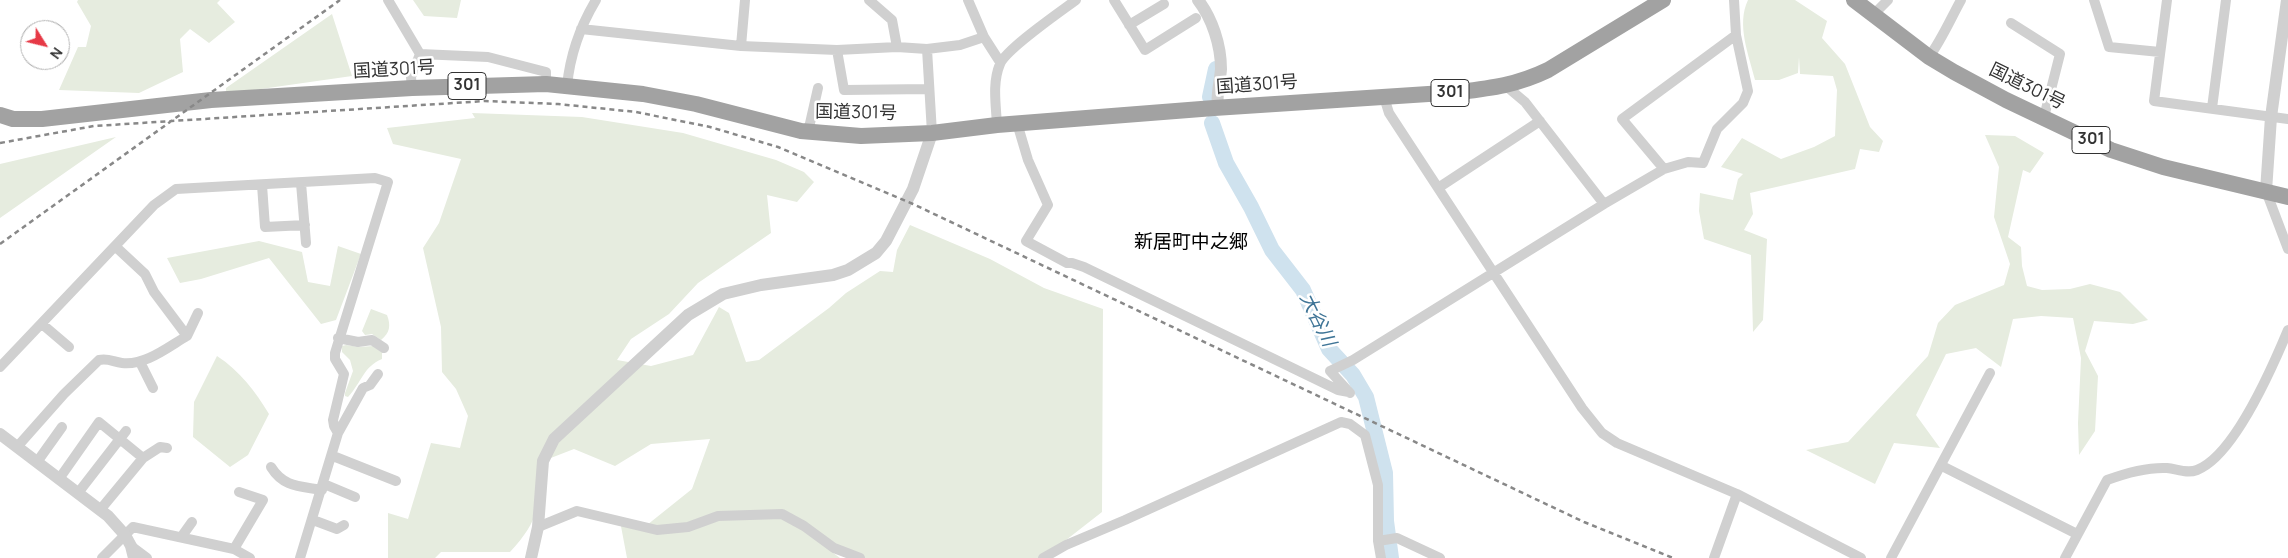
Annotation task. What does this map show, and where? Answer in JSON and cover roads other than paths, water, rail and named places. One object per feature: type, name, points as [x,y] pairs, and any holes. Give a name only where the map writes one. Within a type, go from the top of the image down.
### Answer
[{"type":"highway","name":"国道301号","points":[[0,115],[13,119],[42,119],[211,100],[412,88],[546,84],[597,88],[667,98],[808,132],[861,136],[932,133],[997,125],[1212,108],[1459,92],[1506,86],[1548,70],[1663,0]]},
{"type":"highway","name":"国道301号","points":[[1854,0],[1929,57],[1971,82],[2135,159],[2288,197]]},
{"type":"street","points":[[388,0],[420,54],[412,77],[412,88]]},
{"type":"street","points":[[567,86],[568,71],[581,29],[596,0]]},
{"type":"street","points":[[741,46],[745,0]]},
{"type":"street","points":[[869,0],[892,20],[897,47]]},
{"type":"street","points":[[968,0],[984,37],[1000,62]]},
{"type":"street","points":[[997,125],[995,84],[1000,62],[1023,40],[1076,0]]},
{"type":"street","points":[[1114,0],[1145,50],[1196,18]]},
{"type":"street","points":[[1198,0],[1207,12],[1219,49],[1221,67],[1212,108]]},
{"type":"street","points":[[1017,124],[1028,160],[1048,206],[1026,241],[1066,263],[1084,267],[1338,390],[1350,392],[1330,371],[1353,360],[1604,204],[1664,169],[1688,162],[1703,163],[1717,129],[1743,103],[1748,91],[1736,35],[1734,0]]},
{"type":"street","points":[[1873,15],[1888,0]]},
{"type":"street","points":[[1929,57],[1944,36],[1950,19],[1961,0]]},
{"type":"street","points":[[2094,0],[2109,47],[2160,52]]},
{"type":"street","points":[[2166,0],[2154,101],[2288,119]]},
{"type":"street","points":[[2212,108],[2226,0]]},
{"type":"street","points":[[2288,0],[2272,117],[2266,191],[2288,249]]},
{"type":"street","points":[[1129,25],[1164,4]]},
{"type":"street","points":[[2011,23],[2060,54],[2044,117]]},
{"type":"street","points":[[581,29],[741,46],[837,50],[897,47],[927,49],[960,45],[984,37]]},
{"type":"street","points":[[1664,169],[1622,119],[1736,35]]},
{"type":"street","points":[[532,558],[538,527],[542,461],[554,439],[688,315],[723,294],[833,275],[848,270],[876,253],[886,241],[913,189],[932,133],[927,49]]},
{"type":"street","points":[[837,50],[844,90],[929,89]]},
{"type":"street","points":[[420,54],[488,57],[531,67],[546,72],[546,84]]},
{"type":"street","points":[[1506,86],[1525,102],[1604,204]]},
{"type":"street","points":[[808,132],[818,88]]},
{"type":"street","points":[[1384,97],[1389,113],[1582,408],[1602,433],[1617,443],[1736,494],[1861,558]]},
{"type":"street","points":[[1438,188],[1540,121]]},
{"type":"street","points":[[0,366],[116,247],[154,205],[176,189],[375,178],[388,182],[338,338],[335,356],[344,374],[333,420],[338,433]]},
{"type":"street","points":[[301,183],[306,243]]},
{"type":"street","points":[[262,185],[265,227],[305,224]]},
{"type":"street","points":[[116,247],[145,274],[154,292],[187,336]]},
{"type":"street","points":[[17,447],[64,394],[99,360],[107,358],[122,363],[140,362],[187,336],[198,313]]},
{"type":"street","points":[[42,324],[70,347]]},
{"type":"street","points":[[2065,558],[2107,480],[2135,470],[2167,468],[2184,471],[2197,470],[2219,455],[2231,440],[2270,372],[2288,330]]},
{"type":"street","points":[[338,338],[358,342],[372,340],[384,348]]},
{"type":"street","points":[[140,362],[153,388]]},
{"type":"street","points":[[1891,558],[1942,466],[1990,373]]},
{"type":"street","points":[[300,558],[333,456],[338,433],[363,388],[370,385],[378,374]]},
{"type":"street","points":[[59,478],[99,422],[123,435],[143,458]]},
{"type":"street","points":[[1047,556],[1341,422],[1350,424],[1365,435],[1378,485],[1378,540],[1382,558]]},
{"type":"street","points":[[37,462],[62,427]]},
{"type":"street","points":[[0,434],[100,510],[130,546],[147,558]]},
{"type":"street","points":[[78,493],[123,435]]},
{"type":"street","points":[[100,510],[143,458],[160,446],[167,448]]},
{"type":"street","points":[[333,456],[396,482]]},
{"type":"street","points":[[1942,466],[2077,534]]},
{"type":"street","points":[[271,467],[276,475],[286,483],[323,487],[355,497]]},
{"type":"street","points":[[234,549],[263,500],[238,492]]},
{"type":"street","points":[[1714,558],[1736,494]]},
{"type":"street","points":[[538,527],[578,511],[657,530],[688,527],[718,516],[782,514],[804,526],[834,548],[860,558]]},
{"type":"street","points":[[313,520],[337,529],[344,525]]},
{"type":"street","points":[[182,536],[192,522]]},
{"type":"street","points":[[130,546],[133,526],[234,549],[250,558]]},
{"type":"street","points":[[1378,540],[1397,538],[1440,558]]},
{"type":"street","points":[[102,558],[130,546]]},
{"type":"waterway","name":"大谷川","points":[[1210,97],[1216,69]]},
{"type":"waterway","name":"大谷川","points":[[1212,123],[1226,163],[1251,207],[1272,250],[1303,290],[1329,349],[1353,375],[1366,397],[1385,473],[1386,521],[1391,558]]},
{"type":"railway","points":[[0,244],[340,0]]},
{"type":"railway","points":[[0,143],[94,126],[485,101],[558,104],[636,112],[710,127],[778,147],[913,204],[1584,522],[1673,558]]},
{"type":"district","name":"新居町中之郷","points":[[1191,243]]}]
